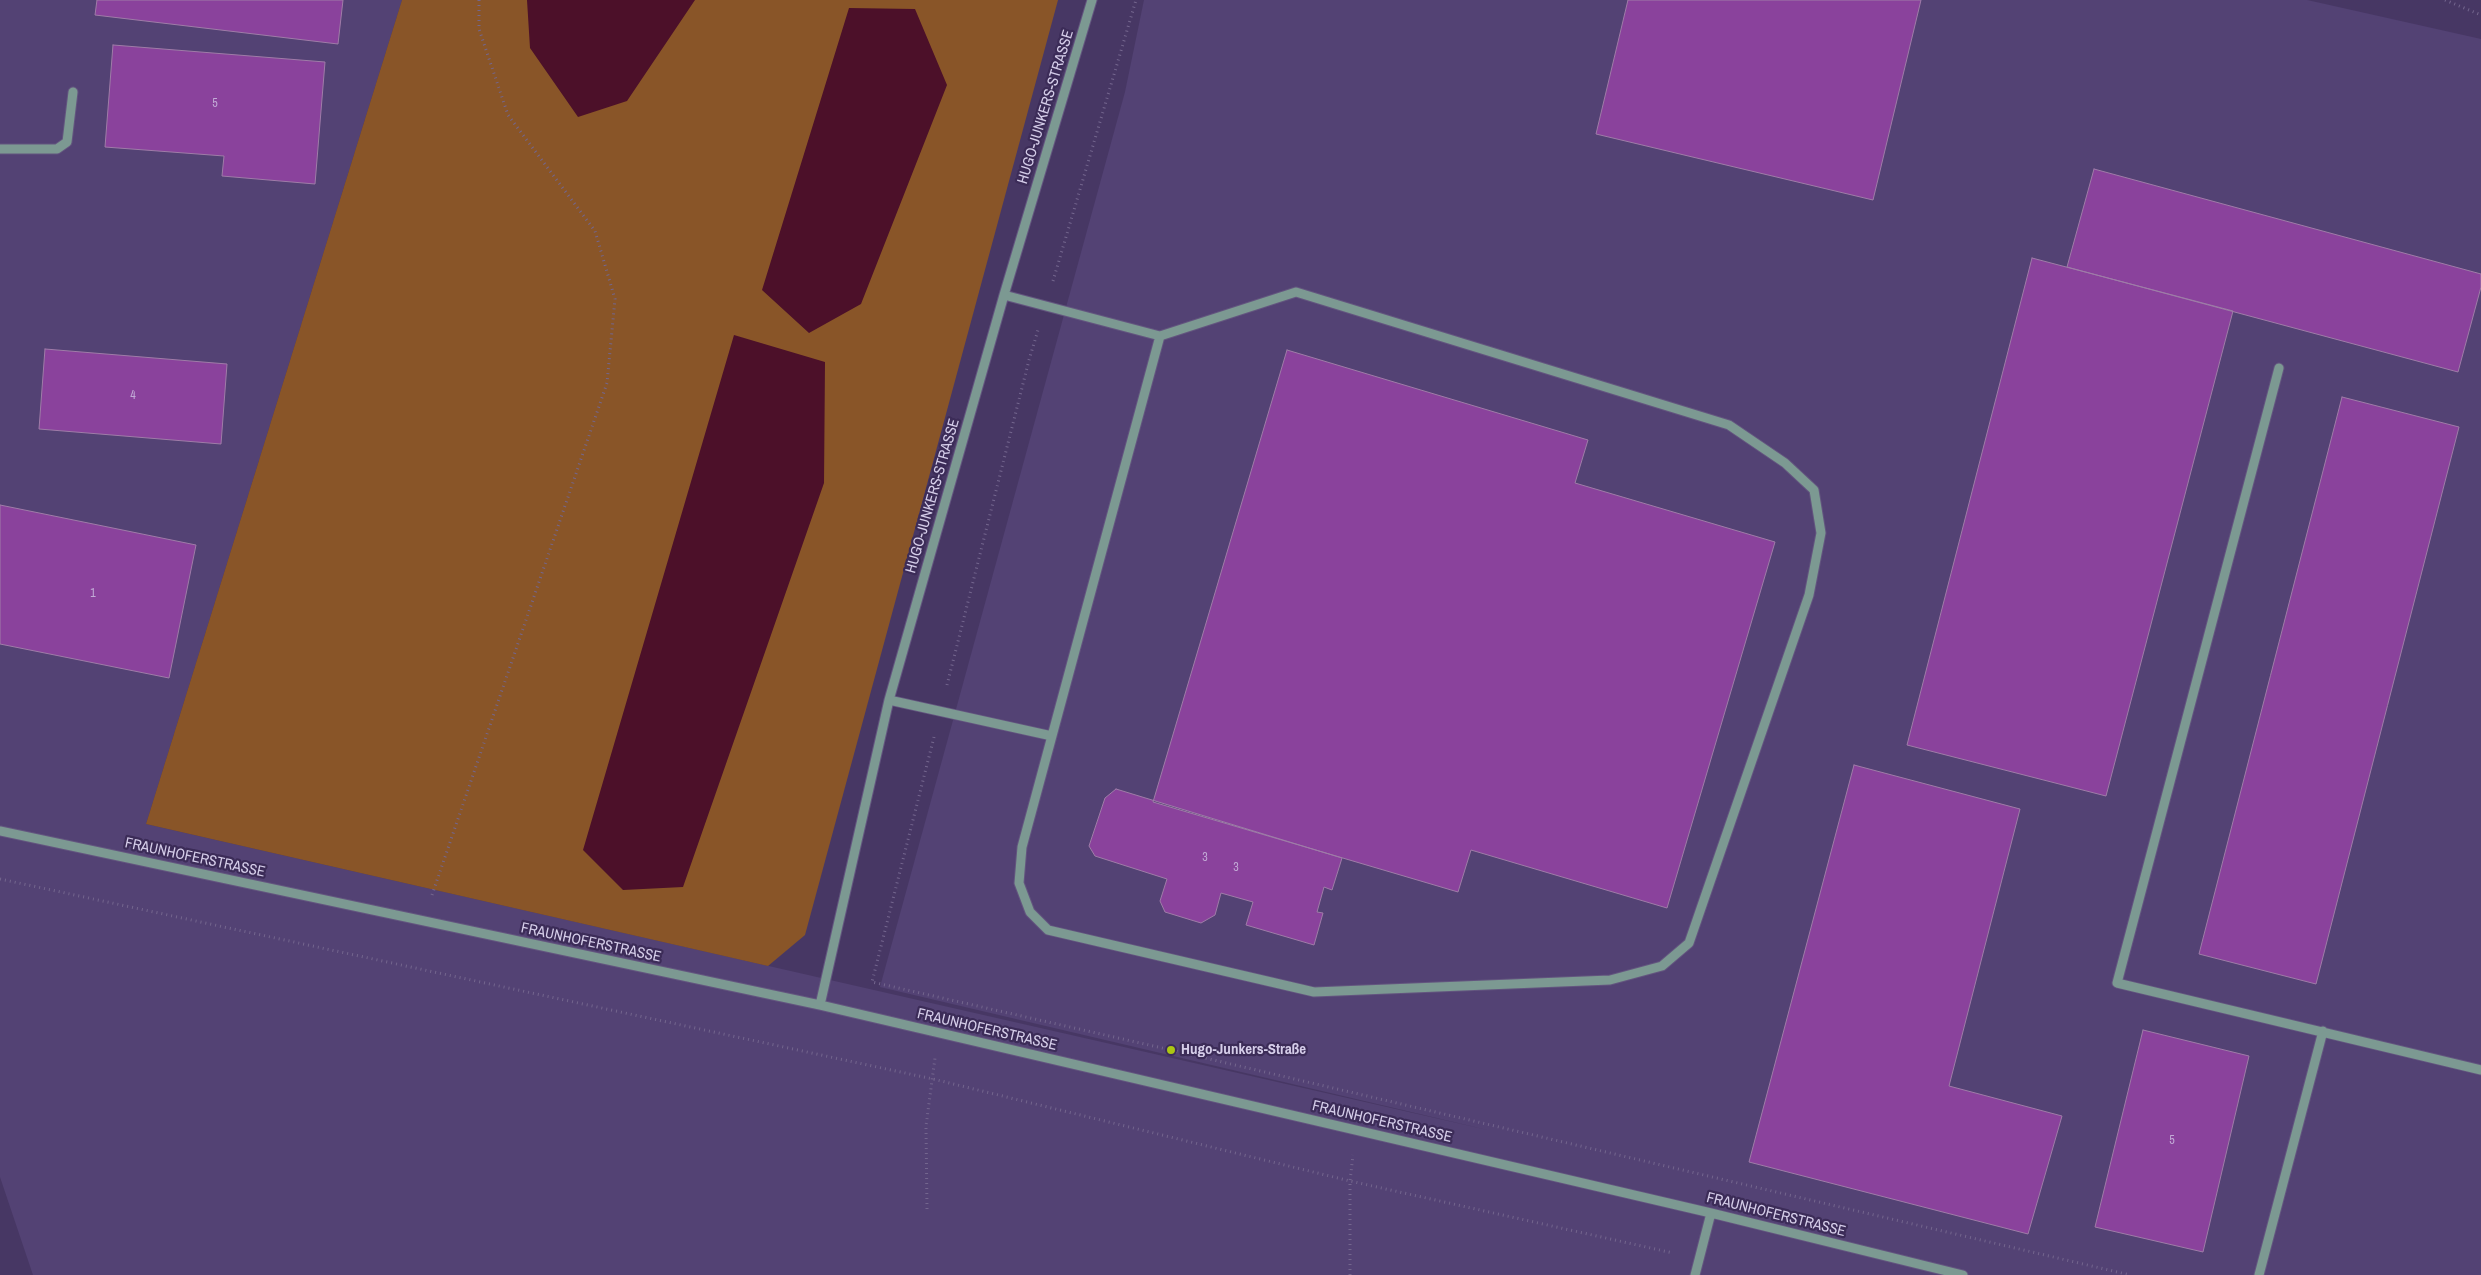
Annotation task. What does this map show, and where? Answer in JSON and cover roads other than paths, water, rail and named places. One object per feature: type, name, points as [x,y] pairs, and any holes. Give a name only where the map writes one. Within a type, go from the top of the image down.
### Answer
[{"type":"street","name":"HUGO-JUNKERS-STRASSE","points":[[820,1005],[889,700],[1004,295],[1092,0]]},
{"type":"street","points":[[0,148],[56,149],[67,142],[73,92]]},
{"type":"street","points":[[1004,295],[1160,336],[1296,292],[1729,424],[1785,463],[1814,490],[1821,533],[1809,595],[1689,944],[1662,966],[1610,980],[1314,992],[1048,930],[1030,912],[1019,883],[1022,847],[1160,336]]},
{"type":"street","points":[[2279,368],[2116,983],[2481,1070]]},
{"type":"street","points":[[889,700],[1052,736]]},
{"type":"street","name":"FRAUNHOFERSTRASSE","points":[[0,831],[820,1005],[1712,1213],[1964,1275]]},
{"type":"street","points":[[2259,1275],[2323,1031]]},
{"type":"street","points":[[1694,1275],[1712,1213]]},
{"type":"place","name":"Hugo-Junkers-Straße","points":[[1171,1050]]}]
